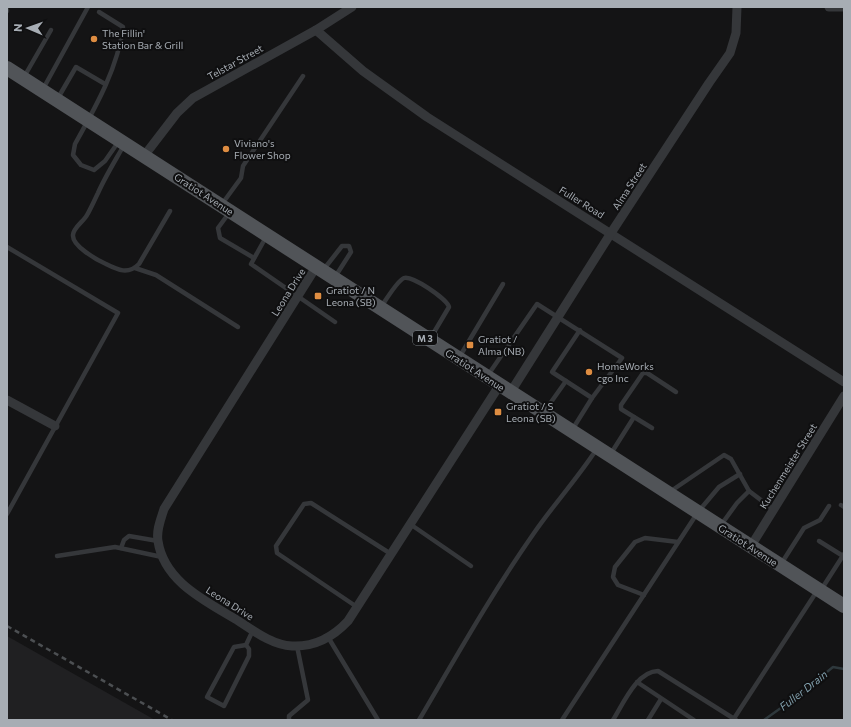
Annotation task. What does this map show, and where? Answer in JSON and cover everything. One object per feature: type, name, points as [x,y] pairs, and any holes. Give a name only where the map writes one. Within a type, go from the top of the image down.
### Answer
[{"type":"main road","name":"Gratiot Avenue","points":[[13,73],[226,208],[486,378],[844,606]]},
{"type":"street","name":"Telstar Street","points":[[144,156],[177,113],[193,98],[316,30],[352,7]]},
{"type":"street","name":"Alma Street","points":[[504,389],[558,317],[611,233],[730,53],[736,33],[737,7]]},
{"type":"street","points":[[829,7],[844,7]]},
{"type":"street","name":"Fuller Road","points":[[316,30],[363,71],[427,118],[611,233],[844,382]]},
{"type":"street","name":"Leona Drive","points":[[324,272],[299,296],[164,508],[159,525],[158,541],[171,573],[183,586],[272,642],[306,646],[338,631],[348,621],[410,524],[504,389]]},
{"type":"street","name":"Kuchenmeister Street","points":[[751,546],[844,396]]},
{"type":"street","points":[[7,400],[55,426]]},
{"type":"lane","points":[[42,90],[88,7]]},
{"type":"lane","points":[[99,12],[123,27],[121,40],[105,84],[75,144],[73,155],[81,165],[94,170],[98,168],[122,142]]},
{"type":"lane","points":[[13,73],[51,30]]},
{"type":"lane","points":[[57,100],[76,67],[105,84]]},
{"type":"lane","points":[[254,258],[220,238],[218,228],[241,178],[242,166],[303,76]]},
{"type":"lane","points":[[122,142],[92,207],[73,234],[78,245],[100,262],[127,271],[136,268],[156,275],[238,326]]},
{"type":"lane","points":[[136,268],[170,211]]},
{"type":"lane","points":[[267,235],[251,264],[335,322]]},
{"type":"lane","points":[[342,246],[349,246],[351,252],[324,272],[342,246]]},
{"type":"lane","points":[[7,247],[118,313],[7,514]]},
{"type":"lane","points":[[380,308],[400,281],[405,278],[409,278],[423,285],[448,303],[449,307],[429,340]]},
{"type":"lane","points":[[458,359],[503,284]]},
{"type":"lane","points":[[486,378],[537,304],[580,330],[622,358],[592,398],[571,432]]},
{"type":"lane","points":[[580,330],[552,372],[592,398]]},
{"type":"lane","points":[[652,428],[621,408],[621,405],[643,373],[647,373],[676,392]]},
{"type":"lane","points":[[543,414],[566,381]]},
{"type":"lane","points":[[609,456],[634,417]]},
{"type":"lane","points":[[419,720],[499,586],[535,531],[582,472],[597,448]]},
{"type":"lane","points":[[668,493],[724,454],[731,459],[749,491],[774,510]]},
{"type":"lane","points":[[562,720],[698,512],[718,487],[740,474]]},
{"type":"lane","points":[[720,526],[737,503],[749,491]]},
{"type":"lane","points":[[357,606],[277,553],[276,546],[304,504],[311,503],[391,554]]},
{"type":"lane","points":[[780,565],[804,528],[820,520],[829,506]]},
{"type":"lane","points":[[410,524],[471,566]]},
{"type":"lane","points":[[121,548],[124,540],[129,536],[158,541]]},
{"type":"lane","points":[[644,595],[618,585],[613,577],[615,567],[635,542],[645,538],[678,542]]},
{"type":"lane","points":[[613,720],[637,682],[644,674],[651,671],[658,671],[734,720],[843,555],[819,541]]},
{"type":"lane","points":[[57,556],[115,546],[164,558]]},
{"type":"lane","points":[[246,645],[253,630]]},
{"type":"lane","points":[[328,637],[378,720]]},
{"type":"lane","points":[[246,645],[249,649],[249,656],[224,706],[208,697],[234,647],[246,645]]},
{"type":"lane","points":[[289,720],[289,716],[308,700],[297,646]]},
{"type":"lane","points":[[637,682],[694,720]]},
{"type":"lane","points":[[648,720],[661,699]]},
{"type":"shaded area","points":[[7,636],[155,720],[7,720]]},
{"type":"waterway","name":"Fuller Drain","points":[[764,720],[799,695],[833,667],[844,669]]},
{"type":"railway","points":[[7,626],[172,720]]},
{"type":"place","name":"The Fillin' Station Bar & Grill","points":[[94,39]]},
{"type":"place","name":"Viviano's Flower Shop","points":[[226,149]]},
{"type":"place","name":"Gratiot / N Leona (SB)","points":[[318,296]]},
{"type":"place","name":"Gratiot / Alma (NB)","points":[[470,345]]},
{"type":"place","name":"HomeWorks cgo Inc","points":[[589,372]]},
{"type":"place","name":"Gratiot / S Leona (SB)","points":[[498,412]]}]
